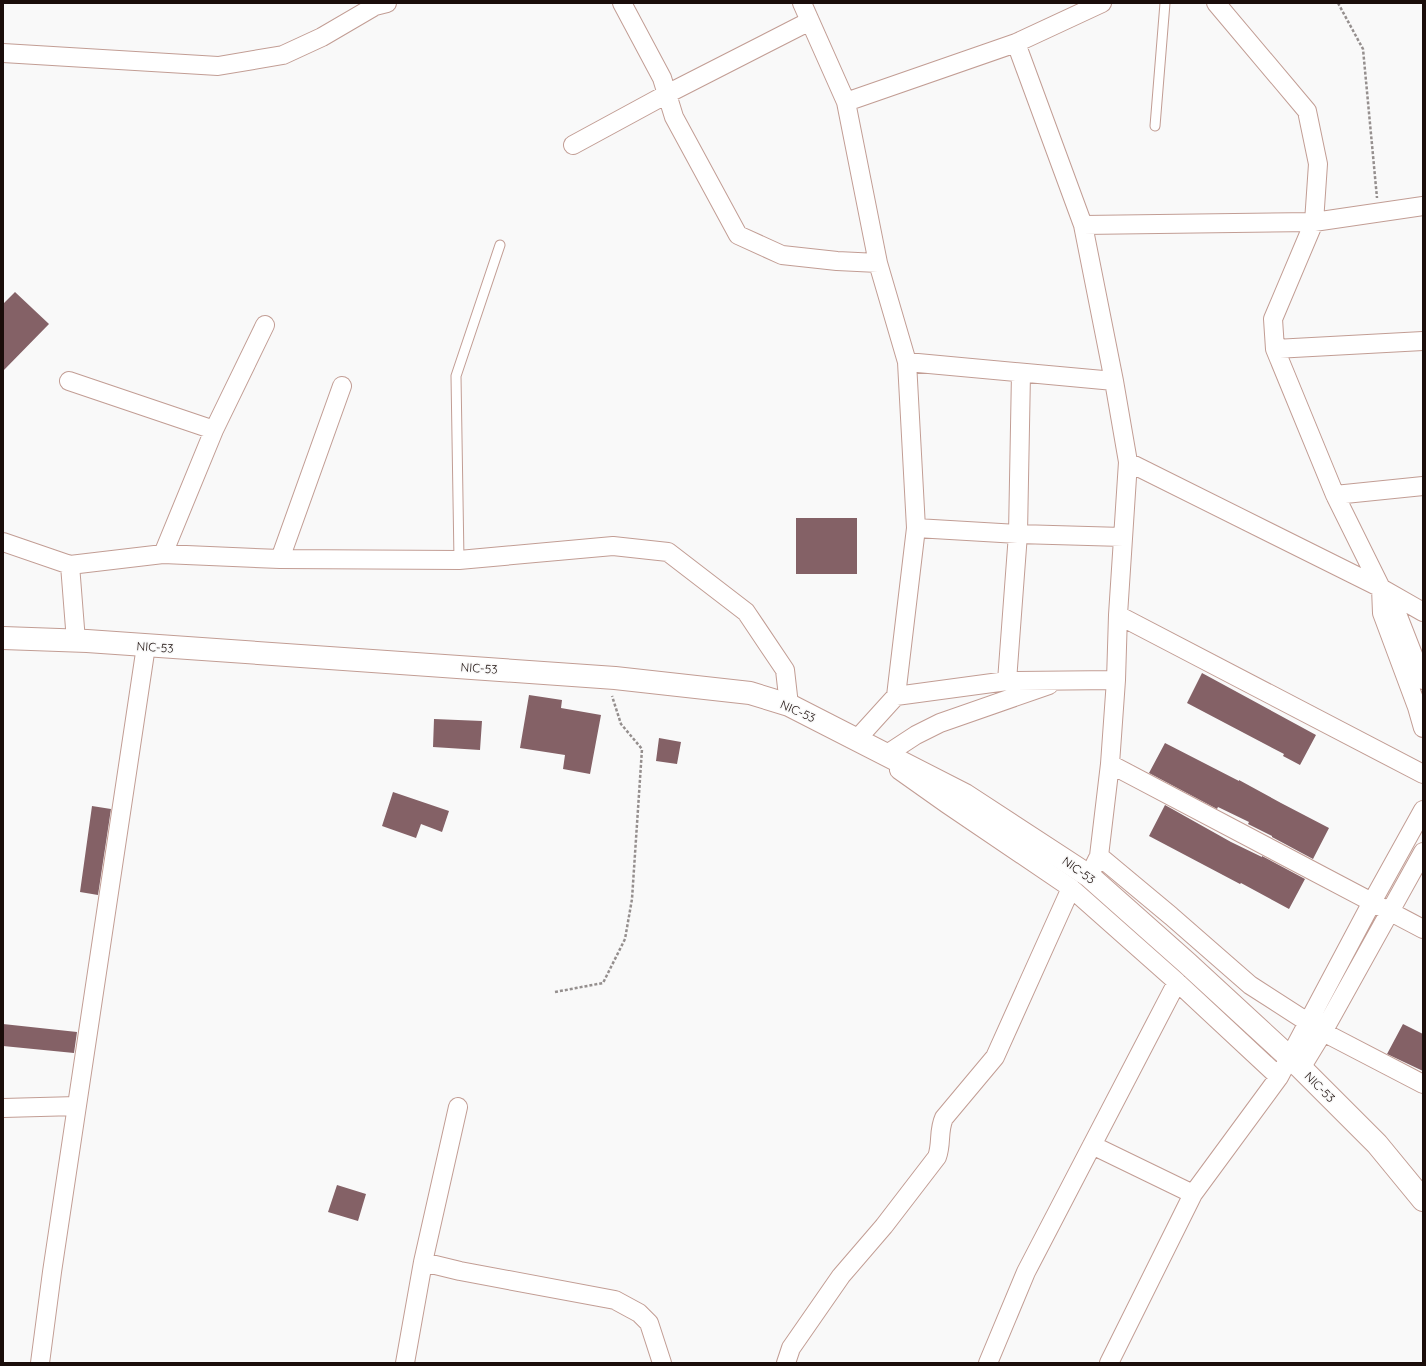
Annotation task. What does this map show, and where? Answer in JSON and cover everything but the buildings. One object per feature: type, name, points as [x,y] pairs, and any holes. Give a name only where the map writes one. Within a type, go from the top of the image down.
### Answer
[{"type":"main road","name":"NIC-53","points":[[3,638],[76,641],[615,678],[750,693],[789,705],[965,795],[1089,876],[1187,963],[1295,1063],[1377,1144],[1423,1200]]},
{"type":"street","points":[[3,53],[218,66],[283,55],[322,37],[375,6],[387,3]]},
{"type":"street","points":[[622,3],[662,78],[674,117],[738,235],[782,255],[837,261],[878,262]]},
{"type":"street","points":[[802,3],[846,102],[878,262],[907,362],[916,528],[896,696],[857,739],[947,804],[1071,888],[1177,982],[1278,1077]]},
{"type":"street","points":[[846,102],[1016,43],[1102,3]]},
{"type":"street","points":[[1216,3],[1306,111],[1318,164],[1314,222],[1273,319],[1275,349],[1335,495],[1381,588],[1396,611],[1423,680]]},
{"type":"street","points":[[573,145],[667,94],[810,21]]},
{"type":"street","points":[[1016,43],[1083,225],[1114,381],[1128,462],[1110,764],[1099,856],[1089,876]]},
{"type":"street","points":[[1083,225],[1314,222],[1423,206]]},
{"type":"street","points":[[163,554],[214,430],[265,326]]},
{"type":"street","points":[[1275,349],[1423,341]]},
{"type":"street","points":[[907,362],[1114,381]]},
{"type":"street","points":[[1007,681],[1018,534],[1021,373]]},
{"type":"street","points":[[69,380],[214,430]]},
{"type":"street","points":[[280,559],[342,386]]},
{"type":"street","points":[[1128,462],[1381,588],[1423,612]]},
{"type":"street","points":[[1335,495],[1423,486]]},
{"type":"street","points":[[916,528],[1018,534],[1123,537]]},
{"type":"street","points":[[3,542],[70,565],[163,554],[280,559],[459,560],[613,546],[668,552],[746,612],[785,670],[789,705]]},
{"type":"street","points":[[70,565],[76,641]]},
{"type":"street","points":[[1381,588],[1382,613],[1420,707],[1423,728]]},
{"type":"street","points":[[1118,615],[1423,774]]},
{"type":"street","points":[[40,1363],[52,1272],[146,646]]},
{"type":"street","points":[[896,696],[1007,681],[1116,680]]},
{"type":"street","points":[[887,754],[916,735],[940,723],[1062,681]]},
{"type":"street","points":[[1110,764],[1423,929]]},
{"type":"street","points":[[1295,1063],[1308,1023],[1423,810]]},
{"type":"street","points":[[1109,1363],[1193,1194],[1278,1077],[1295,1063],[1323,1032],[1423,852]]},
{"type":"street","points":[[1099,856],[1250,985],[1323,1032],[1423,1084]]},
{"type":"street","points":[[786,1363],[791,1348],[841,1276],[884,1226],[937,1157],[940,1149],[940,1126],[944,1118],[995,1057],[1071,888]]},
{"type":"street","points":[[988,1363],[1026,1272],[1177,982]]},
{"type":"street","points":[[3,1108],[77,1106]]},
{"type":"street","points":[[405,1363],[423,1262],[458,1107]]},
{"type":"street","points":[[1092,1145],[1193,1194]]},
{"type":"street","points":[[423,1262],[460,1271],[615,1300],[639,1313],[649,1323],[662,1363]]},
{"type":"lane","points":[[1155,126],[1165,3]]},
{"type":"lane","points":[[459,560],[456,376],[500,245]]},
{"type":"path","points":[[1338,3],[1363,49],[1378,213]]},
{"type":"path","points":[[554,992],[603,982],[625,940],[632,899],[642,749],[621,724],[612,695],[615,678]]}]
